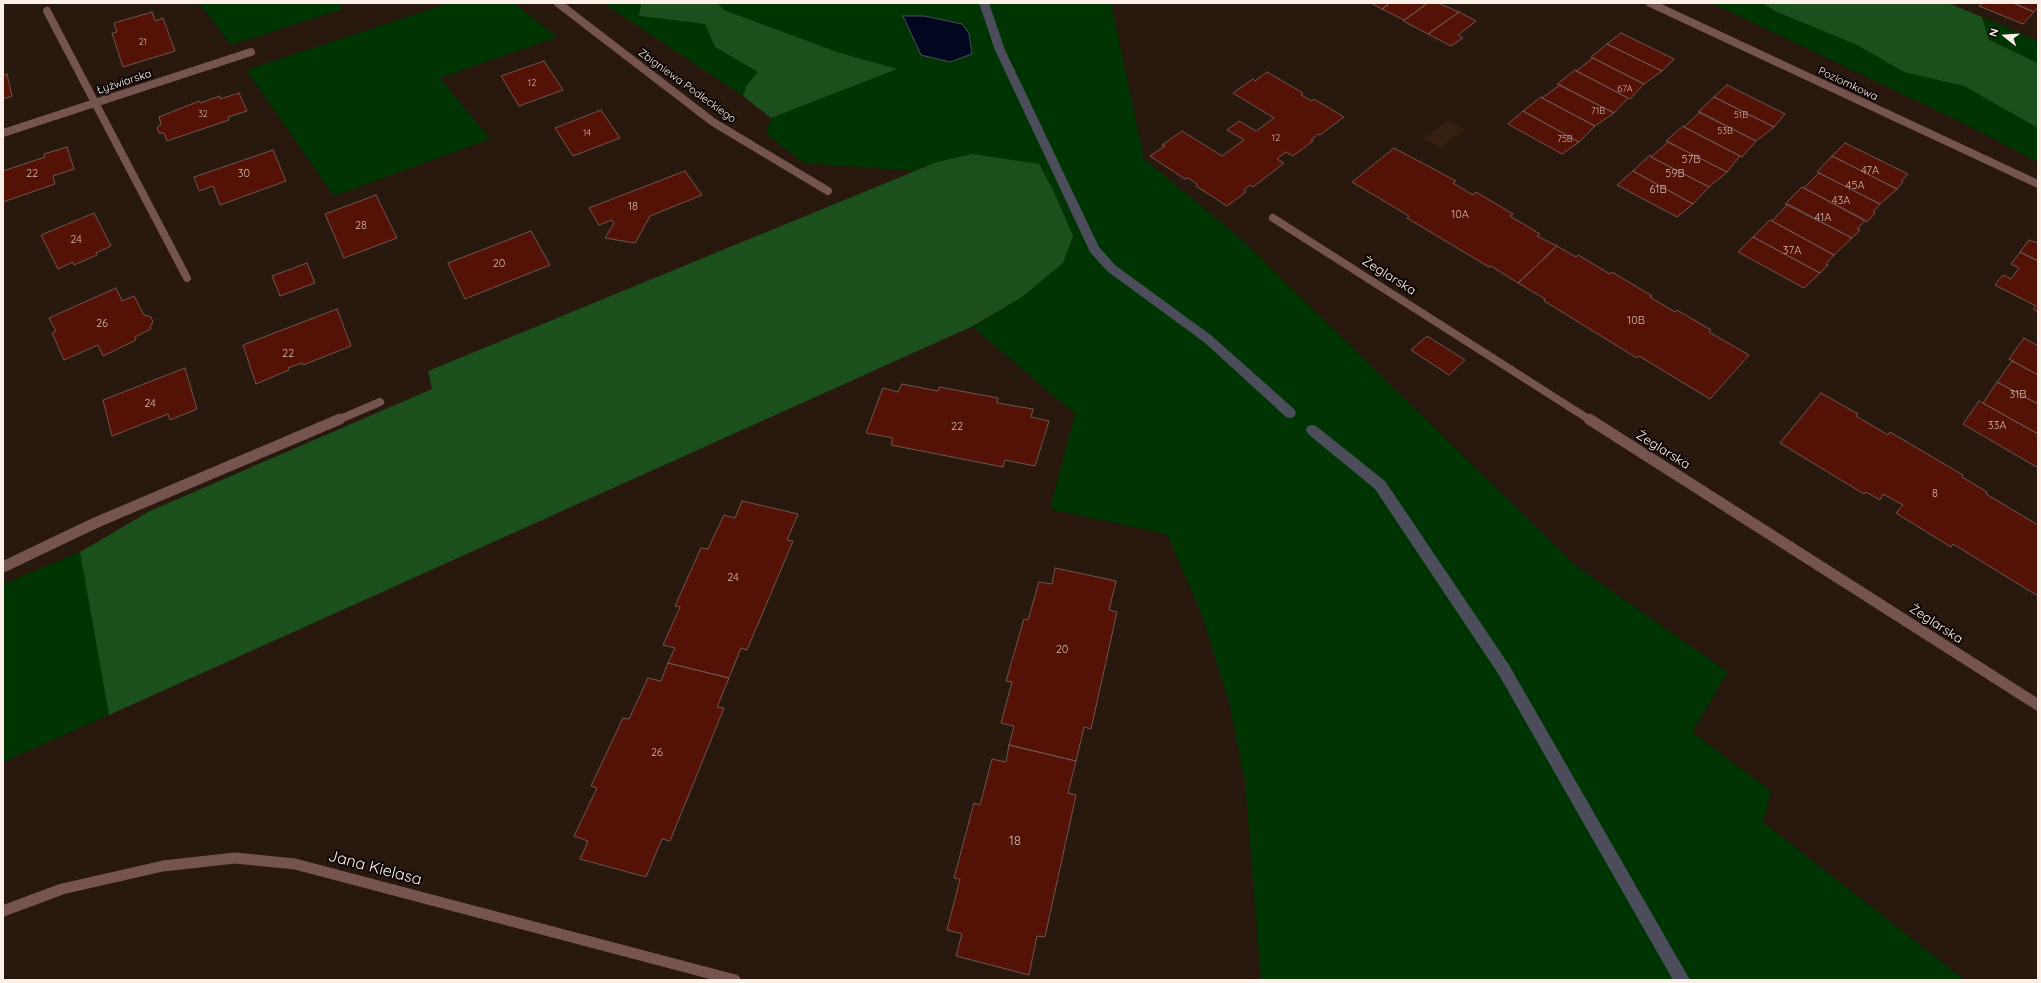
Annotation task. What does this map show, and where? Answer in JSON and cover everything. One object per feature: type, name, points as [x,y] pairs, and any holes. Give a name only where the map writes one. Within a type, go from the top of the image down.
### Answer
[{"type":"street","name":"Zbigniewa Podleckiego","points":[[558,3],[713,122],[828,191]]},
{"type":"street","name":"Poziomkowa","points":[[1650,3],[2038,184]]},
{"type":"street","points":[[47,11],[187,278]]},
{"type":"street","name":"Łyżwiarska","points":[[3,133],[251,52]]},
{"type":"street","name":"Żeglarska","points":[[1273,218],[2038,705]]},
{"type":"street","points":[[3,567],[95,523],[380,402]]},
{"type":"street","name":"Jana Kielasa","points":[[3,911],[62,890],[149,869],[235,858],[295,864],[736,980]]},
{"type":"shaded area","points":[[1448,120],[1465,129],[1441,148],[1424,139]]},
{"type":"green space","points":[[199,3],[338,3],[343,9],[231,45]]},
{"type":"green space","points":[[449,3],[514,3],[557,37],[440,78],[490,139],[334,196],[246,70]]},
{"type":"green space","points":[[603,3],[641,3],[639,16],[705,24],[715,47],[758,72],[747,85],[743,96]]},
{"type":"green space","points":[[641,3],[717,3],[724,10],[837,52],[897,69],[771,118],[743,96],[747,85],[758,72],[715,47],[705,24],[639,16]]},
{"type":"green space","points":[[717,3],[1111,3],[1144,159],[1239,237],[1576,566],[1728,672],[1692,732],[1771,791],[1763,822],[1965,980],[1261,980],[1245,782],[1229,702],[1201,613],[1167,534],[1050,509],[1075,414],[973,327],[1022,297],[1063,263],[937,162],[914,171],[804,163],[766,134],[771,118],[896,69],[837,52],[723,10]]},
{"type":"green space","points":[[1712,3],[1762,3],[1777,12],[1857,45],[1904,72],[1964,86],[2038,128],[2038,162],[1965,124]]},
{"type":"green space","points":[[1762,3],[1948,3],[1982,17],[1989,40],[2038,63],[2038,128],[1964,86],[1904,72],[1857,45],[1777,12]]},
{"type":"green space","points":[[1982,17],[2038,41],[2038,63],[1989,40]]},
{"type":"green space","points":[[972,154],[1039,164],[1054,192],[1073,236],[1063,263],[1022,297],[973,326],[109,715],[80,552],[150,511],[432,389],[428,371],[937,162]]},
{"type":"green space","points":[[80,552],[109,715],[3,762],[3,584]]},
{"type":"water","points":[[903,16],[924,16],[962,24],[969,33],[972,54],[950,62],[921,55]]},
{"type":"building","points":[[1371,3],[1390,3],[1382,9]]},
{"type":"building","points":[[1390,3],[1428,3],[1404,20],[1382,9]]},
{"type":"building","points":[[1428,3],[1438,3],[1459,12],[1428,34],[1403,21]]},
{"type":"building","points":[[1982,3],[2013,3],[2034,12],[2023,24],[1979,6]]},
{"type":"building","points":[[2013,3],[2038,3],[2038,7],[2034,12]]},
{"type":"building","points":[[152,12],[155,21],[163,18],[175,51],[123,67],[112,33],[117,32],[114,23]]},
{"type":"building","points":[[1459,12],[1476,21],[1458,35],[1463,38],[1451,46],[1428,34]]},
{"type":"building","points":[[1621,33],[1674,59],[1662,71],[1607,44]]},
{"type":"building","points":[[1607,44],[1662,71],[1644,84],[1591,57]]},
{"type":"building","points":[[1593,58],[1644,84],[1630,99],[1576,71]]},
{"type":"building","points":[[544,61],[563,90],[519,106],[501,76]]},
{"type":"building","points":[[1575,70],[1628,98],[1614,113],[1557,84]]},
{"type":"building","points":[[1267,72],[1303,93],[1301,95],[1312,101],[1314,99],[1344,117],[1320,135],[1318,134],[1311,140],[1313,141],[1293,156],[1286,152],[1277,159],[1284,163],[1253,187],[1250,185],[1244,190],[1246,192],[1227,206],[1196,186],[1197,184],[1188,178],[1185,179],[1150,156],[1165,146],[1162,145],[1182,131],[1222,156],[1244,140],[1227,130],[1239,121],[1256,131],[1274,118],[1233,93],[1253,79],[1255,81]]},
{"type":"building","points":[[7,74],[12,96],[3,99],[3,76]]},
{"type":"building","points":[[1560,85],[1614,113],[1595,126],[1542,98]]},
{"type":"building","points":[[1727,85],[1785,114],[1774,127],[1714,97]]},
{"type":"building","points":[[239,93],[247,111],[228,117],[229,120],[167,141],[164,133],[159,133],[157,128],[161,124],[159,117],[199,101],[200,103],[220,96],[220,99]]},
{"type":"building","points":[[1541,97],[1595,126],[1579,142],[1523,111]]},
{"type":"building","points":[[1714,97],[1774,127],[1756,141],[1698,112]]},
{"type":"building","points":[[601,110],[620,138],[573,156],[555,128]]},
{"type":"building","points":[[1523,111],[1579,142],[1562,154],[1508,124]]},
{"type":"building","points":[[1700,112],[1756,141],[1742,157],[1684,127]]},
{"type":"building","points":[[1683,126],[1740,156],[1727,172],[1666,141]]},
{"type":"building","points":[[1668,142],[1727,172],[1709,187],[1651,157]]},
{"type":"building","points":[[1845,143],[1908,174],[1901,181],[1903,182],[1897,189],[1832,156]]},
{"type":"building","points":[[67,147],[74,169],[53,176],[55,184],[3,202],[3,171],[45,157],[44,154]]},
{"type":"building","points":[[1394,148],[1456,181],[1453,183],[1473,195],[1476,192],[1513,214],[1510,216],[1540,234],[1537,236],[1557,246],[1518,283],[1407,218],[1409,216],[1352,182]]},
{"type":"building","points":[[273,150],[286,181],[220,205],[213,186],[199,191],[194,177]]},
{"type":"building","points":[[1650,155],[1651,157],[1709,187],[1693,204],[1633,171]]},
{"type":"building","points":[[1832,156],[1897,189],[1880,204],[1817,172]]},
{"type":"building","points":[[685,171],[702,195],[650,216],[635,243],[605,238],[614,223],[612,220],[599,225],[589,208]]},
{"type":"building","points":[[1633,171],[1693,204],[1677,217],[1617,185]]},
{"type":"building","points":[[1819,173],[1880,204],[1873,212],[1875,213],[1867,222],[1804,188]]},
{"type":"building","points":[[1802,187],[1865,220],[1857,229],[1860,230],[1852,238],[1785,204]]},
{"type":"building","points":[[376,195],[397,238],[344,258],[325,214]]},
{"type":"building","points":[[1788,204],[1852,238],[1834,255],[1772,221]]},
{"type":"building","points":[[94,213],[111,246],[96,253],[97,255],[74,265],[73,262],[58,269],[41,235]]},
{"type":"building","points":[[1770,220],[1834,255],[1826,264],[1828,265],[1820,273],[1753,237]]},
{"type":"building","points":[[531,231],[550,265],[465,299],[448,263]]},
{"type":"building","points":[[1753,237],[1820,273],[1804,288],[1738,252]]},
{"type":"building","points":[[2029,240],[2038,243],[2038,261],[2020,252]]},
{"type":"building","points":[[1557,246],[1576,257],[1578,255],[1610,274],[1612,272],[1675,312],[1677,310],[1711,330],[1709,332],[1749,355],[1710,399],[1639,356],[1637,358],[1544,301],[1545,299],[1518,283]]},
{"type":"building","points":[[2020,252],[2038,261],[2038,312],[2033,309],[2036,306],[1995,285],[2003,275],[2011,279],[2019,268],[2011,264]]},
{"type":"building","points":[[307,263],[315,283],[280,296],[272,276]]},
{"type":"building","points":[[116,288],[122,301],[134,296],[144,315],[151,317],[153,322],[150,327],[151,329],[135,337],[136,340],[103,356],[98,345],[64,360],[52,333],[56,331],[49,318]]},
{"type":"building","points":[[337,309],[351,346],[303,365],[302,363],[288,368],[289,370],[256,384],[243,345]]},
{"type":"building","points":[[1427,336],[1465,360],[1449,375],[1411,350]]},
{"type":"building","points":[[2024,338],[2038,346],[2038,375],[2009,359]]},
{"type":"building","points":[[2012,361],[2038,375],[2038,404],[1997,382]]},
{"type":"building","points":[[185,368],[197,409],[170,420],[168,414],[112,436],[103,400]]},
{"type":"building","points":[[1997,382],[2038,404],[2038,434],[1983,403]]},
{"type":"building","points":[[902,384],[938,391],[939,387],[998,398],[997,403],[1033,409],[1031,417],[1049,421],[1035,466],[1005,460],[1003,467],[891,445],[893,438],[866,433],[883,388],[898,392]]},
{"type":"building","points":[[1821,393],[1858,414],[1856,416],[1888,435],[1890,432],[1963,475],[1962,477],[1987,492],[1986,494],[2038,525],[2038,596],[1953,544],[1951,547],[1896,513],[1903,505],[1883,494],[1880,500],[1866,492],[1864,494],[1780,443]]},
{"type":"building","points":[[1979,401],[2038,434],[2038,468],[1963,424]]},
{"type":"building","points":[[742,501],[798,514],[787,540],[793,541],[747,650],[741,648],[729,678],[668,663],[675,648],[663,645],[680,607],[675,606],[701,548],[708,549],[724,515],[735,518]]},
{"type":"building","points":[[1055,568],[1116,581],[1109,610],[1117,612],[1091,729],[1084,727],[1076,761],[1009,745],[1014,726],[1001,723],[1012,682],[1006,681],[1024,619],[1028,620],[1039,582],[1052,584]]},
{"type":"building","points":[[668,663],[729,678],[717,707],[724,708],[670,841],[662,839],[646,877],[580,859],[588,841],[574,836],[597,788],[591,786],[623,718],[629,719],[648,678],[661,681]]},
{"type":"building","points":[[1009,745],[1076,761],[1068,793],[1076,795],[1045,937],[1037,936],[1029,975],[956,956],[962,934],[947,930],[960,879],[954,878],[974,803],[980,805],[992,759],[1006,762]]},
{"type":"waterway","points":[[984,3],[1000,50],[1094,249],[1111,268],[1208,339],[1290,413]]},
{"type":"waterway","points":[[1312,430],[1380,485],[1504,670],[1682,980]]}]
